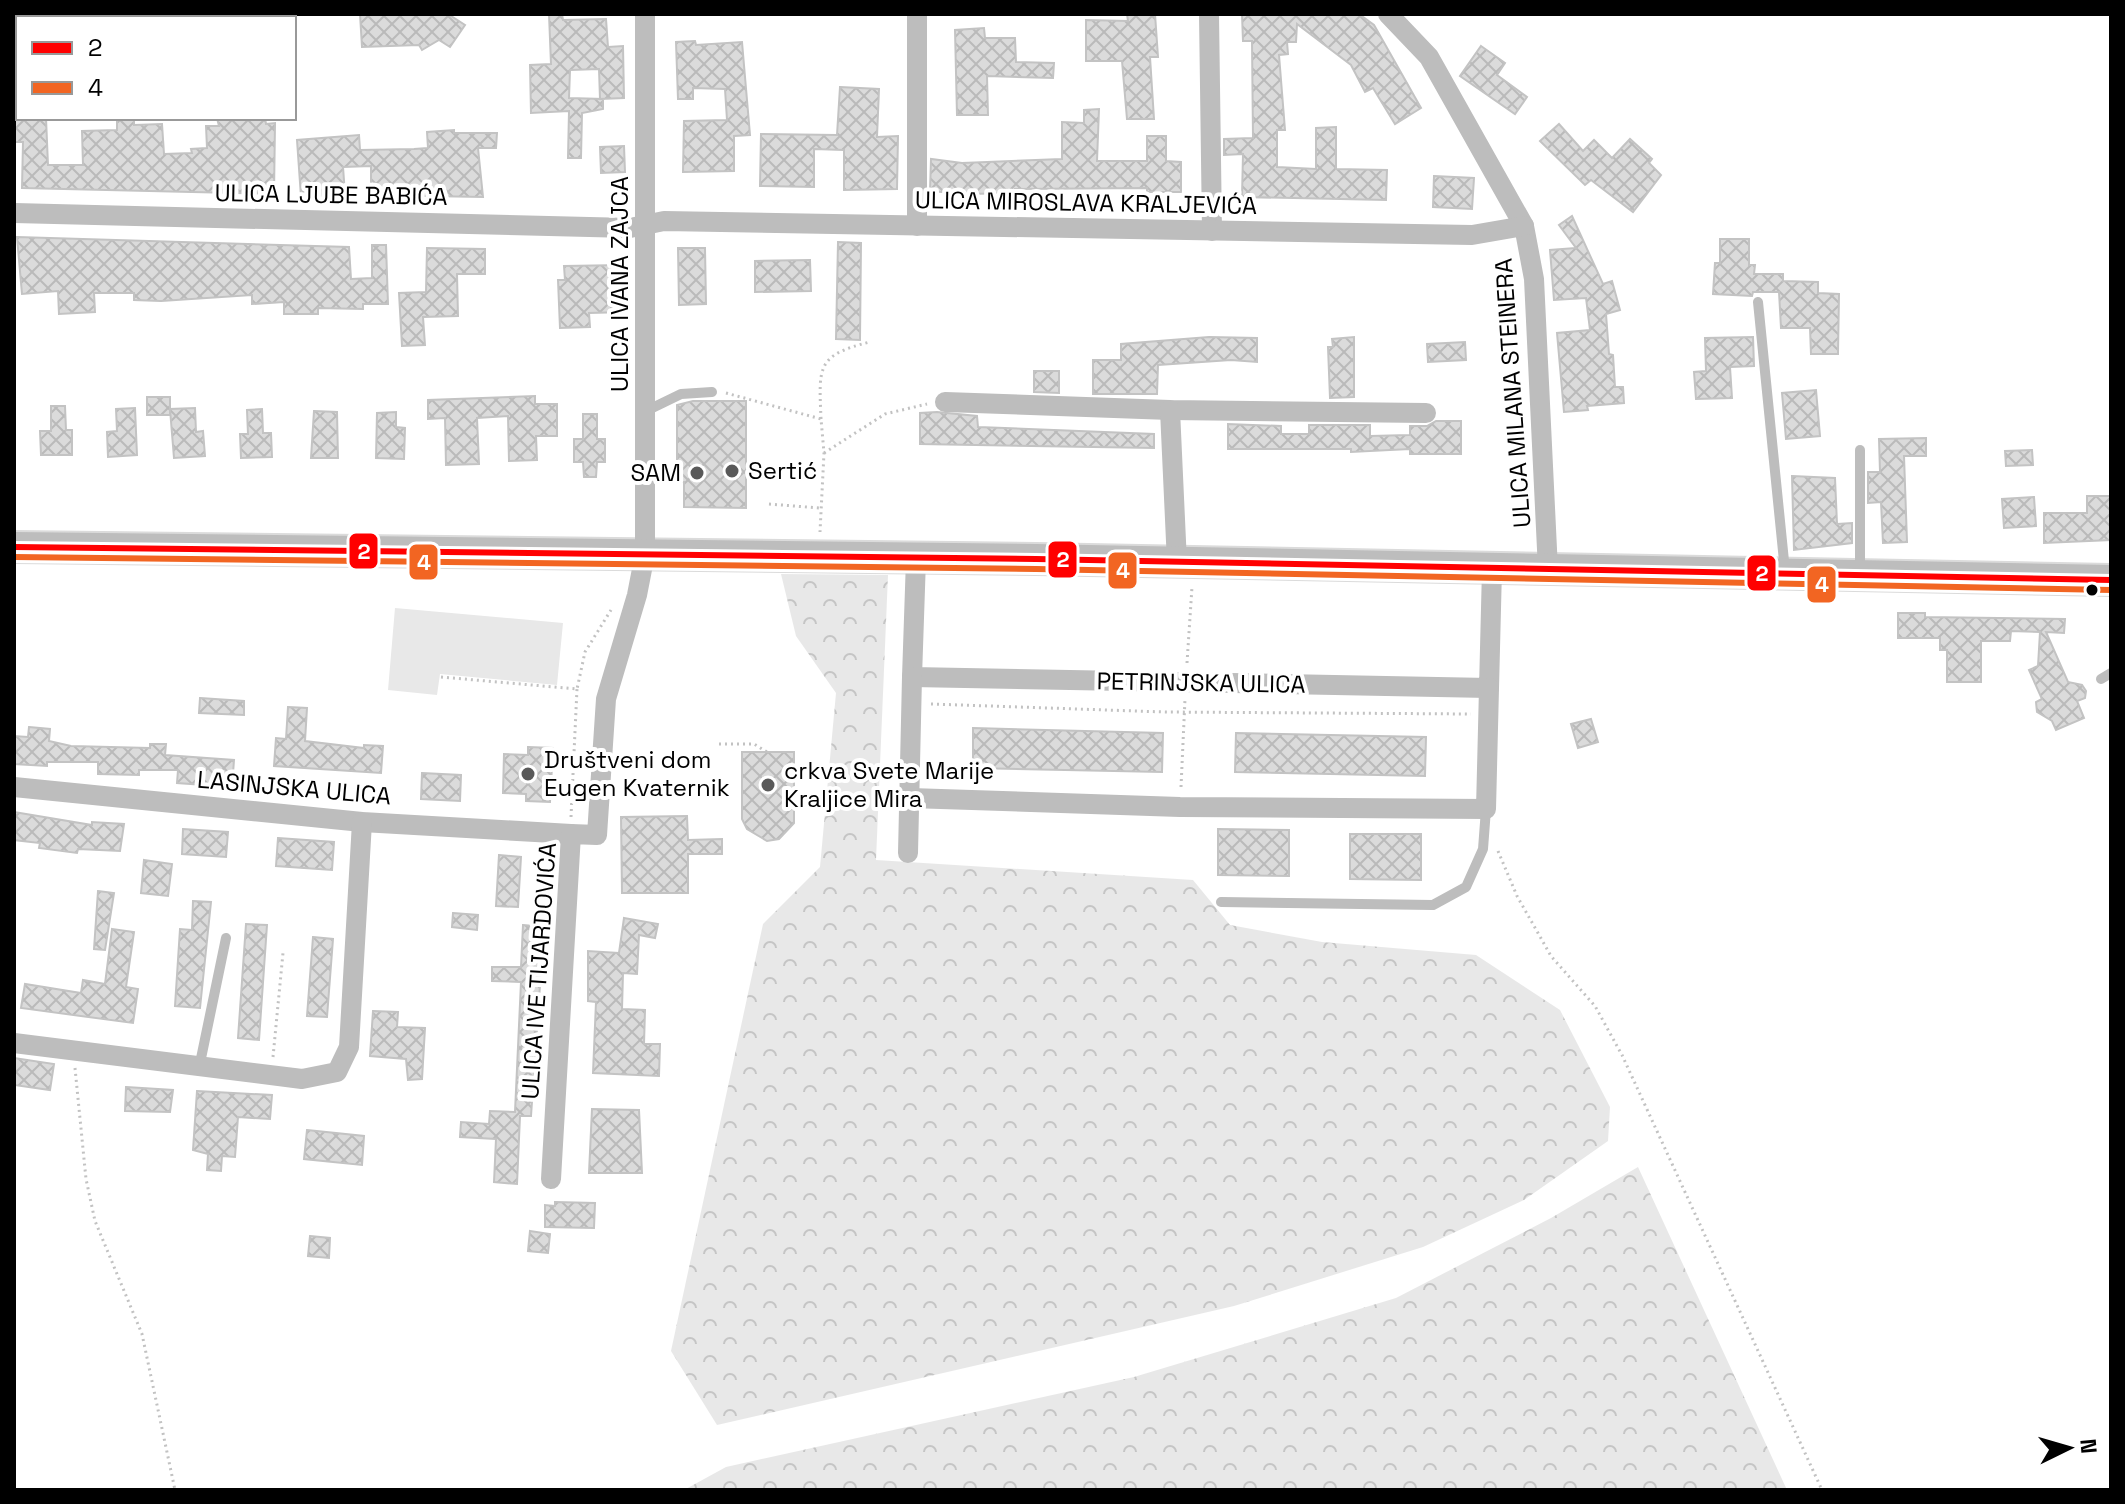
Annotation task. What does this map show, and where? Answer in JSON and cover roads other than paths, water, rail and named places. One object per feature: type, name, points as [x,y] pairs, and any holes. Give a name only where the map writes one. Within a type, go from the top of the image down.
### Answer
[{"type":"main road","points":[[14,547],[821,556],[2111,580]]},
{"type":"street","name":"ULICA IVANA ZAJCA","points":[[645,14],[645,554]]},
{"type":"street","points":[[917,14],[917,226]]},
{"type":"street","points":[[1209,14],[1212,231]]},
{"type":"street","name":"ULICA MILANA STEINERA","points":[[1388,14],[1429,57],[1524,226],[1534,279],[1548,570]]},
{"type":"street","name":"ULICA LJUBE BABIĆA","points":[[14,213],[615,227],[646,224]]},
{"type":"street","name":"ULICA MIROSLAVA KRALJEVIĆA","points":[[646,224],[664,221],[1472,235],[1524,226]]},
{"type":"street","points":[[945,402],[1170,410],[1426,413]]},
{"type":"street","points":[[1170,410],[1177,563]]},
{"type":"street","name":"ULICA IVE TIJARDOVIĆA","points":[[551,1179],[571,834],[597,835],[606,699],[637,595],[645,554]]},
{"type":"street","points":[[908,853],[916,559]]},
{"type":"street","points":[[910,798],[1180,807],[1486,809],[1492,569]]},
{"type":"street","name":"PETRINJSKA ULICA","points":[[912,677],[1489,688]]},
{"type":"street","name":"LASINJSKA ULICA","points":[[14,787],[362,822],[571,834]]},
{"type":"street","points":[[14,1043],[73,1053],[302,1079],[337,1072],[349,1047],[362,822]]},
{"type":"lane","points":[[1758,302],[1786,575]]},
{"type":"lane","points":[[646,411],[681,394],[712,392]]},
{"type":"lane","points":[[1860,450],[1860,576]]},
{"type":"lane","points":[[1221,902],[1433,905],[1466,887],[1483,849],[1486,809]]},
{"type":"lane","points":[[199,1068],[226,938]]},
{"type":"place","name":"Sertić","points":[[732,471]]},
{"type":"place","name":"SAM","points":[[697,473]]},
{"type":"place","name":"Društveni dom Eugen Kvaternik","points":[[528,774]]},
{"type":"place","name":"crkva Svete Marije Kraljice Mira","points":[[768,785]]}]
